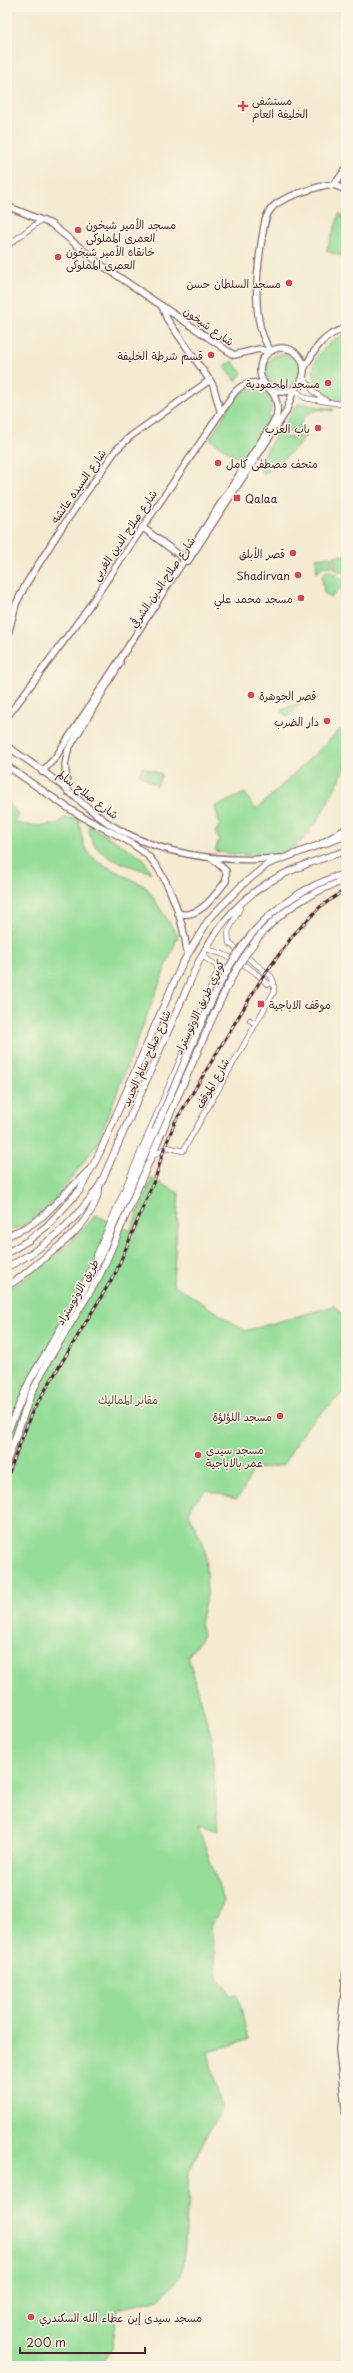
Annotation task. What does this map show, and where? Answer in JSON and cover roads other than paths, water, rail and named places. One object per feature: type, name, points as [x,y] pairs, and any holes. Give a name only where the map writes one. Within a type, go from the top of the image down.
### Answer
[{"type":"highway","name":"شارع صلاح سالم","points":[[281,858],[319,845],[346,829]]},
{"type":"highway","points":[[319,845],[346,836]]},
{"type":"highway","name":"شارع صلاح سالم الجديد","points":[[7,1266],[31,1254],[55,1236],[92,1198],[100,1185],[202,956],[220,926],[244,901],[268,881],[307,862],[346,851]]},
{"type":"highway","name":"شارع صلاح سالم الجديد","points":[[7,1253],[29,1240],[48,1225],[80,1190],[95,1165],[187,952],[209,919],[253,875],[281,858]]},
{"type":"highway","name":"كوبري طريق الاوتوستراد","points":[[154,1131],[207,1012],[235,955],[265,920],[286,901],[318,883],[346,873]]},
{"type":"highway","name":"كوبري طريق الاوتوستراد","points":[[162,1132],[230,978],[251,946],[269,926],[295,904],[318,891],[346,880]]},
{"type":"highway","name":"طريق الاوتوستراد","points":[[7,1433],[30,1380],[99,1261],[154,1131]]},
{"type":"highway","name":"طريق الاوتوستراد","points":[[7,1461],[31,1394],[48,1361],[100,1275],[162,1132]]},
{"type":"highway","points":[[7,1236],[27,1227],[43,1216],[79,1177],[95,1165]]},
{"type":"highway","points":[[7,1286],[60,1246],[76,1230],[95,1204],[100,1185]]},
{"type":"main road","points":[[334,184],[346,168]]},
{"type":"main road","points":[[270,351],[263,335],[256,284],[268,213],[282,201],[321,187],[334,184],[346,190],[346,179]]},
{"type":"main road","name":"شارع شيخون","points":[[7,206],[56,227],[95,260],[234,355],[254,350],[270,351]]},
{"type":"main road","name":"شارع شيخون","points":[[162,306],[167,319],[210,380],[220,410]]},
{"type":"main road","points":[[304,370],[299,356],[290,350],[280,348],[270,351],[261,363],[260,370],[261,376],[267,387],[278,392],[294,389],[303,377],[304,370],[317,345],[323,339],[346,328]]},
{"type":"main road","points":[[254,350],[260,343],[263,335]]},
{"type":"main road","name":"شارع السيده عائشه","points":[[7,638],[16,604],[26,584],[116,450],[131,436],[210,380]]},
{"type":"main road","name":"شارع صلاح الدين الغربى","points":[[7,717],[69,635],[220,410],[236,390],[247,384],[255,383],[267,387]]},
{"type":"main road","name":"شارع صلاح الدين الشرقي","points":[[68,792],[65,766],[70,745],[130,647],[276,418],[278,403],[275,396],[267,387]]},
{"type":"main road","name":"شارع صلاح الدين الشرقي","points":[[42,772],[55,758],[286,412],[294,389]]},
{"type":"main road","points":[[142,527],[186,561]]},
{"type":"main road","name":"شارع صلاح سالم","points":[[7,746],[102,818],[131,836],[176,852],[213,859],[243,861],[281,858]]},
{"type":"main road","name":"شارع صلاح سالم","points":[[7,766],[76,813],[144,853],[156,866],[178,913],[187,952]]},
{"type":"main road","points":[[178,913],[188,915],[199,911],[226,881],[226,871],[213,859]]},
{"type":"main road","points":[[346,1972],[339,2048],[341,2082],[346,2116]]},
{"type":"street","points":[[7,246],[42,220]]},
{"type":"street","points":[[303,377],[314,392],[326,400]]},
{"type":"street","points":[[294,389],[305,398],[326,400],[346,405]]},
{"type":"street","points":[[206,949],[221,954],[247,969],[267,984],[274,983],[267,971],[233,948],[227,939],[230,925],[244,901]]},
{"type":"street","points":[[80,1296],[218,971],[215,964],[202,956]]},
{"type":"street","points":[[247,969],[252,961]]},
{"type":"street","name":"شارع الموقف","points":[[150,1158],[167,1147],[183,1151],[273,995],[274,983]]},
{"type":"street","points":[[250,1020],[256,1024]]},
{"type":"railway","points":[[7,1478],[32,1412],[116,1272],[156,1176],[164,1149],[175,1122],[262,978],[294,934],[320,907],[346,889]]},
{"type":"place","name":"مستشفى الخليفة العام","points":[[243,106]]},
{"type":"place","name":"مسجد الأمير شيخون العمرى المملوكى","points":[[78,230]]},
{"type":"place","name":"خانقاه الأمير شيخون العمرى المملوكى","points":[[58,257]]},
{"type":"place","name":"مسجد السلطان حسن","points":[[289,283]]},
{"type":"place","name":"قسم شرطة الخليفة","points":[[211,355]]},
{"type":"place","name":"مسجد المحمودية","points":[[328,383]]},
{"type":"place","name":"باب العزب","points":[[318,428]]},
{"type":"place","name":"متحف مصطفى كامل","points":[[218,463]]},
{"type":"place","name":"Qalaa","points":[[237,498]]},
{"type":"place","name":"قصر الأبلق","points":[[293,553]]},
{"type":"place","name":"Shadirvan","points":[[298,575]]},
{"type":"place","name":"مسجد محمد علي","points":[[301,598]]},
{"type":"place","name":"قصر الجوهرة","points":[[251,695]]},
{"type":"place","name":"دار الضرب","points":[[327,721]]},
{"type":"place","name":"موقف الاباجية","points":[[261,1004]]},
{"type":"place","name":"مسجد اللؤلؤة","points":[[280,1416]]},
{"type":"place","name":"مسجد سيدى عمر بالاباجية","points":[[198,1455]]},
{"type":"place","name":"مسجد سيدى إبن عطاء الله السكندري","points":[[31,2317]]},
{"type":"park label","name":"مقابر المماليك","points":[[128,1399]]}]
